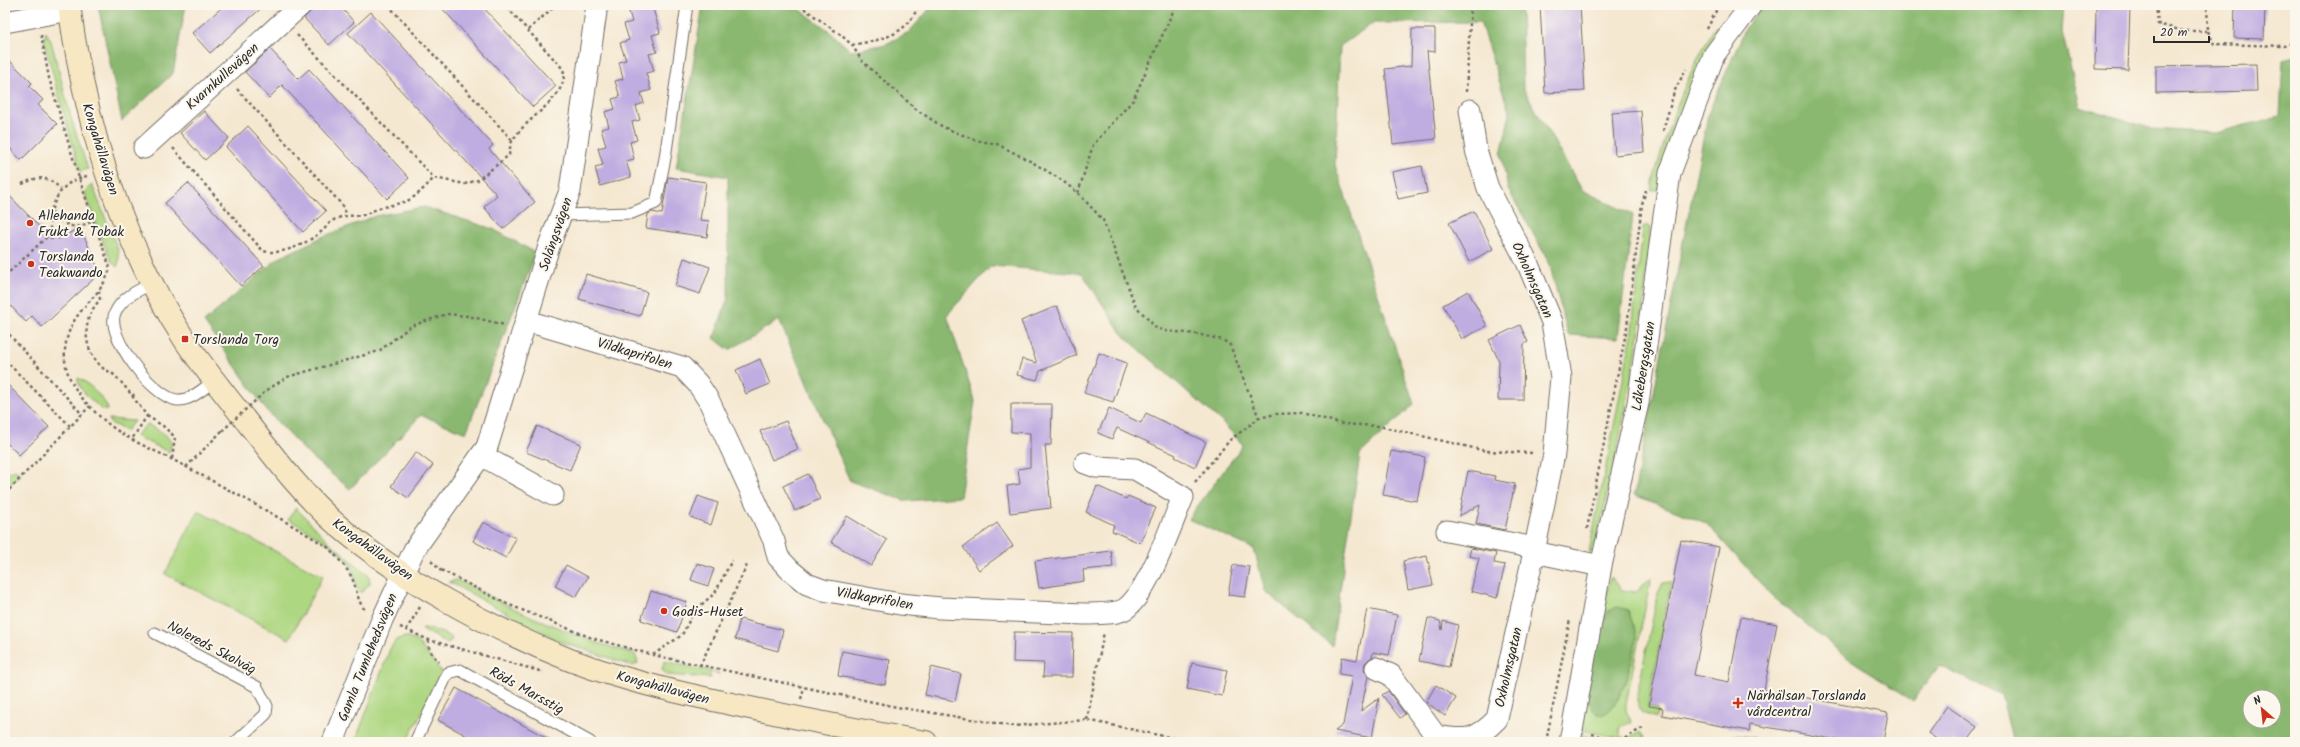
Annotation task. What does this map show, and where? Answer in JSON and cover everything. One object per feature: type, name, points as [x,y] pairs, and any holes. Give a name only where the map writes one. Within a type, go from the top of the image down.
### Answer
[{"type":"street","name":"Kvarnkullevägen","points":[[144,148],[302,5]]},
{"type":"street","name":"Solängsvägen","points":[[403,572],[424,533],[487,447],[570,191],[597,5]]},
{"type":"street","name":"Låkebergsgatan","points":[[1570,742],[1601,566],[1638,403],[1670,173],[1714,55],[1751,5]]},
{"type":"street","points":[[5,22],[70,7]]},
{"type":"street","name":"Kongahällavägen","points":[[70,7],[85,98],[106,171],[135,246],[153,284],[185,340],[214,380],[310,499],[346,533],[403,572],[494,624],[571,660],[604,671],[712,700],[926,742]]},
{"type":"street","name":"Oxholmsgatan","points":[[1376,668],[1391,675],[1436,736],[1451,739],[1474,738],[1486,730],[1497,719],[1554,454],[1561,376],[1552,322],[1527,262],[1488,188],[1476,150],[1470,110]]},
{"type":"street","name":"Vildkaprifolen","points":[[526,326],[682,368],[698,384],[709,401],[771,534],[778,557],[807,584],[823,590],[892,602],[940,608],[1108,613],[1124,610],[1137,598],[1183,497]]},
{"type":"street","points":[[481,455],[553,495]]},
{"type":"street","points":[[1085,463],[1096,467],[1135,469],[1183,497]]},
{"type":"street","points":[[1446,531],[1601,566]]},
{"type":"street","name":"Gamla Tumlehedsvägen","points":[[333,742],[403,572]]},
{"type":"lane","points":[[561,215],[632,213],[656,203],[665,158],[687,5]]},
{"type":"lane","points":[[153,284],[128,297],[115,313],[113,324],[123,349],[134,364],[165,396],[176,400],[190,398],[214,380]]},
{"type":"lane","name":"Nolereds Skolväg","points":[[155,634],[257,687],[267,706],[266,714],[236,742]]},
{"type":"lane","name":"Röds Marsstig","points":[[448,673],[460,670],[590,742]]},
{"type":"lane","points":[[415,742],[448,673]]},
{"type":"path","points":[[388,5],[512,140]]},
{"type":"path","points":[[293,32],[434,178],[465,184],[478,180],[509,155],[512,140],[555,96],[564,84],[565,75],[563,69],[505,5]]},
{"type":"path","points":[[528,30],[556,5]]},
{"type":"path","points":[[799,5],[852,45],[862,61],[917,110],[943,127],[975,140],[997,144],[1032,162],[1060,179],[1078,193],[1103,220],[1135,304],[1144,317],[1156,328],[1166,331],[1197,334],[1224,340],[1230,345],[1259,418]]},
{"type":"path","points":[[852,45],[884,39],[905,28],[919,5]]},
{"type":"path","points":[[1078,193],[1093,145],[1133,100],[1176,5]]},
{"type":"path","points":[[1470,110],[1466,96],[1466,78],[1471,5]]},
{"type":"path","points":[[1712,5],[1716,12]]},
{"type":"path","points":[[1705,32],[1719,5]]},
{"type":"path","points":[[2156,5],[2158,24],[2183,31],[2208,31]]},
{"type":"path","points":[[2208,5],[2208,31],[2214,44],[2285,46],[2295,41]]},
{"type":"path","points":[[39,15],[42,42],[49,78],[79,178],[110,268],[108,278],[99,291],[74,319],[66,336],[64,352],[69,378],[90,406],[106,422],[132,439],[172,459],[329,548],[344,565],[352,579],[362,606],[368,613],[430,640],[547,673]]},
{"type":"path","points":[[1661,137],[1674,92],[1688,65]]},
{"type":"path","points":[[233,86],[344,207],[345,215]]},
{"type":"path","points":[[170,145],[263,252],[272,253],[300,244],[322,231],[334,220],[345,215],[362,215],[379,208],[414,199],[434,178]]},
{"type":"path","points":[[93,221],[80,227],[65,225],[51,211],[61,189],[79,178],[106,171]]},
{"type":"path","points":[[22,184],[37,178],[46,178],[61,189]]},
{"type":"path","points":[[1587,531],[1627,327],[1642,204],[1649,182]]},
{"type":"path","points":[[5,276],[50,234],[50,218]]},
{"type":"path","points":[[99,291],[100,300],[90,312],[86,328],[86,341],[93,356],[103,368],[114,375],[148,416],[163,426],[175,437],[172,459]]},
{"type":"path","points":[[186,467],[222,431],[267,390],[287,378],[379,351],[411,326],[447,314],[526,326]]},
{"type":"path","points":[[5,330],[82,414]]},
{"type":"path","points":[[5,360],[70,426]]},
{"type":"path","points":[[5,494],[90,406]]},
{"type":"path","points":[[1183,497],[1230,440],[1259,418],[1276,414],[1302,413],[1343,424],[1379,426],[1486,451],[1554,454]]},
{"type":"path","points":[[132,439],[148,416]]},
{"type":"path","points":[[653,656],[682,635],[694,611],[715,593],[732,560]]},
{"type":"path","points":[[700,666],[747,565]]},
{"type":"path","points":[[442,570],[507,604],[592,638],[653,656],[897,707],[1013,726],[1087,720],[1192,742]]},
{"type":"path","points":[[1087,720],[1108,613]]},
{"type":"path","points":[[1546,742],[1571,615]]},
{"type":"path","points":[[430,640],[428,646],[431,652],[448,673]]},
{"type":"path","points":[[1607,742],[1624,739],[1644,727]]},
{"type":"green space","points":[[98,5],[186,5],[173,73],[122,121]]},
{"type":"green space","points":[[703,5],[794,5],[828,30],[851,51],[886,44],[909,32],[933,5],[1521,5],[1523,88],[1582,190],[1633,215],[1618,338],[1568,335],[1549,262],[1508,189],[1501,154],[1510,114],[1480,22],[1373,23],[1340,46],[1335,165],[1414,404],[1360,454],[1332,646],[1265,591],[1254,549],[1188,519],[1243,445],[1223,423],[1122,334],[1082,273],[991,266],[947,315],[975,401],[960,497],[906,501],[850,481],[779,320],[729,350],[714,338],[728,298],[728,177],[676,168]]},
{"type":"green space","points":[[1763,5],[2064,5],[2062,32],[2080,106],[2153,129],[2215,133],[2280,116],[2283,59],[2295,56],[2295,742],[2013,742],[2001,695],[1939,666],[1913,701],[1845,656],[1772,596],[1706,523],[1634,495],[1708,114],[1746,27]]},
{"type":"green space","points":[[1726,24],[1658,190],[1651,190],[1669,126],[1694,66],[1715,27]]},
{"type":"green space","points":[[46,32],[51,41],[71,118],[88,169],[80,171],[47,53],[44,40]]},
{"type":"green space","points":[[92,184],[118,250],[119,261],[117,267],[111,261],[86,199],[85,192]]},
{"type":"green space","points":[[424,207],[493,229],[536,253],[466,433],[421,415],[350,489],[312,458],[267,411],[204,322],[277,259],[322,237],[375,216]]},
{"type":"green space","points":[[1646,225],[1650,228],[1643,310],[1621,432],[1594,553],[1589,552],[1631,339],[1643,228]]},
{"type":"green space","points":[[78,378],[96,392],[107,406],[108,410],[103,410],[87,396],[78,382]]},
{"type":"green space","points":[[109,419],[134,421],[126,431],[109,422]]},
{"type":"green space","points":[[147,424],[165,434],[172,443],[169,452],[137,437],[136,435]]},
{"type":"green space","points":[[16,470],[20,475],[5,490],[5,473]]},
{"type":"green space","points":[[296,508],[330,543],[369,575],[370,583],[361,593],[358,590],[352,568],[344,558],[321,539],[288,519]]},
{"type":"green space","points":[[198,511],[323,576],[289,639],[165,574]]},
{"type":"green space","points":[[1610,577],[1622,590],[1636,592],[1651,578],[1626,704],[1626,711],[1632,723],[1626,723],[1619,728],[1621,737],[1625,737],[1620,738],[1580,730],[1587,693],[1618,700],[1633,654],[1635,635],[1634,625],[1609,610],[1601,625]]},
{"type":"green space","points":[[456,580],[532,617],[594,642],[635,654],[638,663],[633,666],[561,642],[449,582]]},
{"type":"green space","points":[[1671,582],[1648,706],[1658,709],[1656,718],[1642,713],[1637,695],[1658,593],[1663,583]]},
{"type":"green space","points":[[1617,607],[1628,610],[1634,626],[1636,637],[1633,657],[1624,685],[1611,709],[1604,714],[1596,713],[1591,707],[1587,694],[1589,677],[1602,626],[1610,610]]},
{"type":"green space","points":[[423,628],[435,630],[445,634],[452,638],[451,641],[447,643],[422,630]]},
{"type":"green space","points":[[405,637],[417,641],[441,671],[441,678],[406,742],[355,742],[390,649],[396,640]]},
{"type":"green space","points":[[664,661],[719,674],[709,672],[711,678],[667,675],[662,670]]},
{"type":"green space","points":[[1639,732],[1647,742],[1622,742]]},
{"type":"green space","points":[[1581,735],[1601,738],[1602,742],[1580,742]]},
{"type":"green space","points":[[1736,735],[1755,738],[1755,742],[1723,742]]},
{"type":"building","points":[[225,5],[265,5],[210,53],[192,33]]},
{"type":"building","points":[[317,5],[339,5],[354,22],[329,45],[304,18]]},
{"type":"building","points":[[439,5],[481,5],[556,86],[533,107]]},
{"type":"building","points":[[627,5],[652,5],[660,33],[652,35],[657,52],[649,54],[654,71],[646,73],[651,90],[641,93],[644,103],[636,106],[640,120],[632,122],[637,140],[630,142],[634,159],[626,161],[631,177],[600,186],[595,167],[603,165],[598,148],[606,146],[601,129],[609,127],[605,112],[615,109],[612,99],[620,97],[615,81],[623,79],[619,62],[626,60],[620,43],[629,40],[624,24],[632,22]]},
{"type":"building","points":[[1540,5],[1580,5],[1585,91],[1545,93]]},
{"type":"building","points":[[2235,5],[2265,5],[2264,39],[2234,38]]},
{"type":"building","points":[[2096,6],[2130,7],[2128,70],[2095,69]]},
{"type":"building","points":[[371,12],[493,145],[489,149],[535,202],[503,229],[484,207],[497,195],[348,33]]},
{"type":"building","points":[[1412,29],[1435,29],[1435,52],[1427,51],[1436,139],[1393,144],[1385,69],[1411,66]]},
{"type":"building","points":[[270,49],[298,79],[309,69],[409,178],[387,199],[282,85],[269,98],[245,72]]},
{"type":"building","points":[[5,56],[32,83],[29,86],[43,100],[38,105],[57,124],[21,160],[5,143]]},
{"type":"building","points":[[2256,64],[2257,91],[2156,93],[2156,66]]},
{"type":"building","points":[[204,111],[229,138],[205,160],[180,133]]},
{"type":"building","points":[[1641,111],[1644,152],[1615,155],[1612,113]]},
{"type":"building","points":[[248,126],[326,211],[303,232],[226,147]]},
{"type":"building","points":[[1422,166],[1427,193],[1398,199],[1392,172]]},
{"type":"building","points":[[668,177],[706,182],[700,220],[709,221],[707,237],[646,228],[648,214],[652,212],[662,214]]},
{"type":"building","points":[[188,183],[264,266],[241,286],[165,203]]},
{"type":"building","points":[[5,191],[52,240],[55,237],[59,239],[80,227],[100,273],[42,327],[32,316],[26,322],[5,300]]},
{"type":"building","points":[[1474,211],[1493,249],[1469,262],[1449,223]]},
{"type":"building","points":[[684,258],[710,267],[700,294],[675,286]]},
{"type":"building","points":[[586,274],[647,292],[640,316],[579,299]]},
{"type":"building","points":[[1468,291],[1487,326],[1462,339],[1443,305]]},
{"type":"building","points":[[1057,306],[1077,355],[1040,371],[1037,380],[1017,375],[1022,359],[1037,363],[1021,321]]},
{"type":"building","points":[[1520,325],[1528,342],[1524,344],[1523,400],[1498,400],[1499,361],[1489,340]]},
{"type":"building","points":[[1099,353],[1127,363],[1113,402],[1084,393]]},
{"type":"building","points":[[760,359],[770,384],[746,394],[736,370]]},
{"type":"building","points":[[5,382],[49,427],[19,455],[5,441]]},
{"type":"building","points":[[1011,404],[1052,404],[1051,445],[1045,445],[1051,508],[1010,513],[1007,486],[1020,484],[1018,469],[1030,467],[1030,433],[1011,432]]},
{"type":"building","points":[[1109,408],[1141,423],[1146,413],[1206,442],[1195,467],[1175,457],[1176,455],[1117,428],[1112,439],[1098,433]]},
{"type":"building","points":[[786,421],[798,449],[772,460],[760,431]]},
{"type":"building","points":[[537,426],[581,444],[570,470],[526,452]]},
{"type":"building","points":[[1391,451],[1425,457],[1417,501],[1383,495]]},
{"type":"building","points":[[416,452],[433,465],[408,498],[391,486]]},
{"type":"building","points":[[1468,471],[1495,476],[1494,480],[1515,484],[1505,530],[1476,524],[1480,505],[1459,516]]},
{"type":"building","points":[[808,474],[820,499],[795,511],[783,486]]},
{"type":"building","points":[[1097,486],[1126,499],[1128,496],[1156,508],[1140,543],[1112,531],[1114,525],[1086,512]]},
{"type":"building","points":[[698,496],[718,503],[711,525],[690,517]]},
{"type":"building","points":[[847,516],[887,540],[871,566],[831,542]]},
{"type":"building","points":[[483,522],[516,538],[506,558],[473,541]]},
{"type":"building","points":[[997,523],[1013,546],[979,570],[963,547]]},
{"type":"building","points":[[1681,540],[1719,547],[1694,675],[1729,682],[1741,617],[1777,624],[1764,690],[1888,713],[1883,742],[1848,742],[1750,724],[1749,731],[1662,715],[1663,708],[1649,706]]},
{"type":"building","points":[[1471,548],[1496,553],[1494,563],[1505,565],[1497,598],[1471,591],[1479,558],[1469,556]]},
{"type":"building","points":[[1111,551],[1113,567],[1083,570],[1084,581],[1039,588],[1035,561]]},
{"type":"building","points":[[1427,556],[1433,585],[1408,590],[1403,561]]},
{"type":"building","points":[[697,563],[714,569],[708,586],[691,580]]},
{"type":"building","points":[[566,565],[588,577],[576,597],[555,586]]},
{"type":"building","points":[[1233,565],[1250,567],[1245,597],[1228,595]]},
{"type":"building","name":"Godis-Huset","points":[[651,591],[687,602],[677,632],[641,620]]},
{"type":"building","points":[[1367,609],[1397,615],[1389,655],[1373,652],[1372,657],[1365,663],[1364,669],[1368,676],[1361,711],[1379,698],[1372,738],[1335,731],[1343,725],[1352,676],[1339,674],[1342,657],[1357,660]]},
{"type":"building","points":[[1428,618],[1440,621],[1442,630],[1443,621],[1458,625],[1449,667],[1419,661]]},
{"type":"building","points":[[740,619],[783,630],[778,651],[735,639]]},
{"type":"building","points":[[1014,632],[1073,633],[1072,677],[1043,677],[1044,663],[1013,662]]},
{"type":"building","points":[[842,651],[890,660],[885,685],[838,676]]},
{"type":"building","points":[[1192,663],[1227,670],[1222,696],[1187,689]]},
{"type":"building","points":[[931,667],[961,674],[955,701],[925,695]]},
{"type":"building","points":[[1436,685],[1456,698],[1445,716],[1426,702]]},
{"type":"building","points":[[456,688],[554,742],[478,742],[438,720]]},
{"type":"building","points":[[1388,691],[1405,714],[1400,718],[1382,695]]},
{"type":"building","points":[[1947,706],[1977,727],[1966,742],[1941,742],[1928,733]]},
{"type":"place","name":"Allehanda Frukt & Tobak","points":[[30,223]]},
{"type":"place","name":"Torslanda Teakwando","points":[[31,264]]},
{"type":"place","name":"Torslanda Torg","points":[[185,339]]},
{"type":"place","name":"Godis-Huset","points":[[664,611]]},
{"type":"place","name":"Närhälsan Torslanda vårdcentral","points":[[1738,703]]}]
